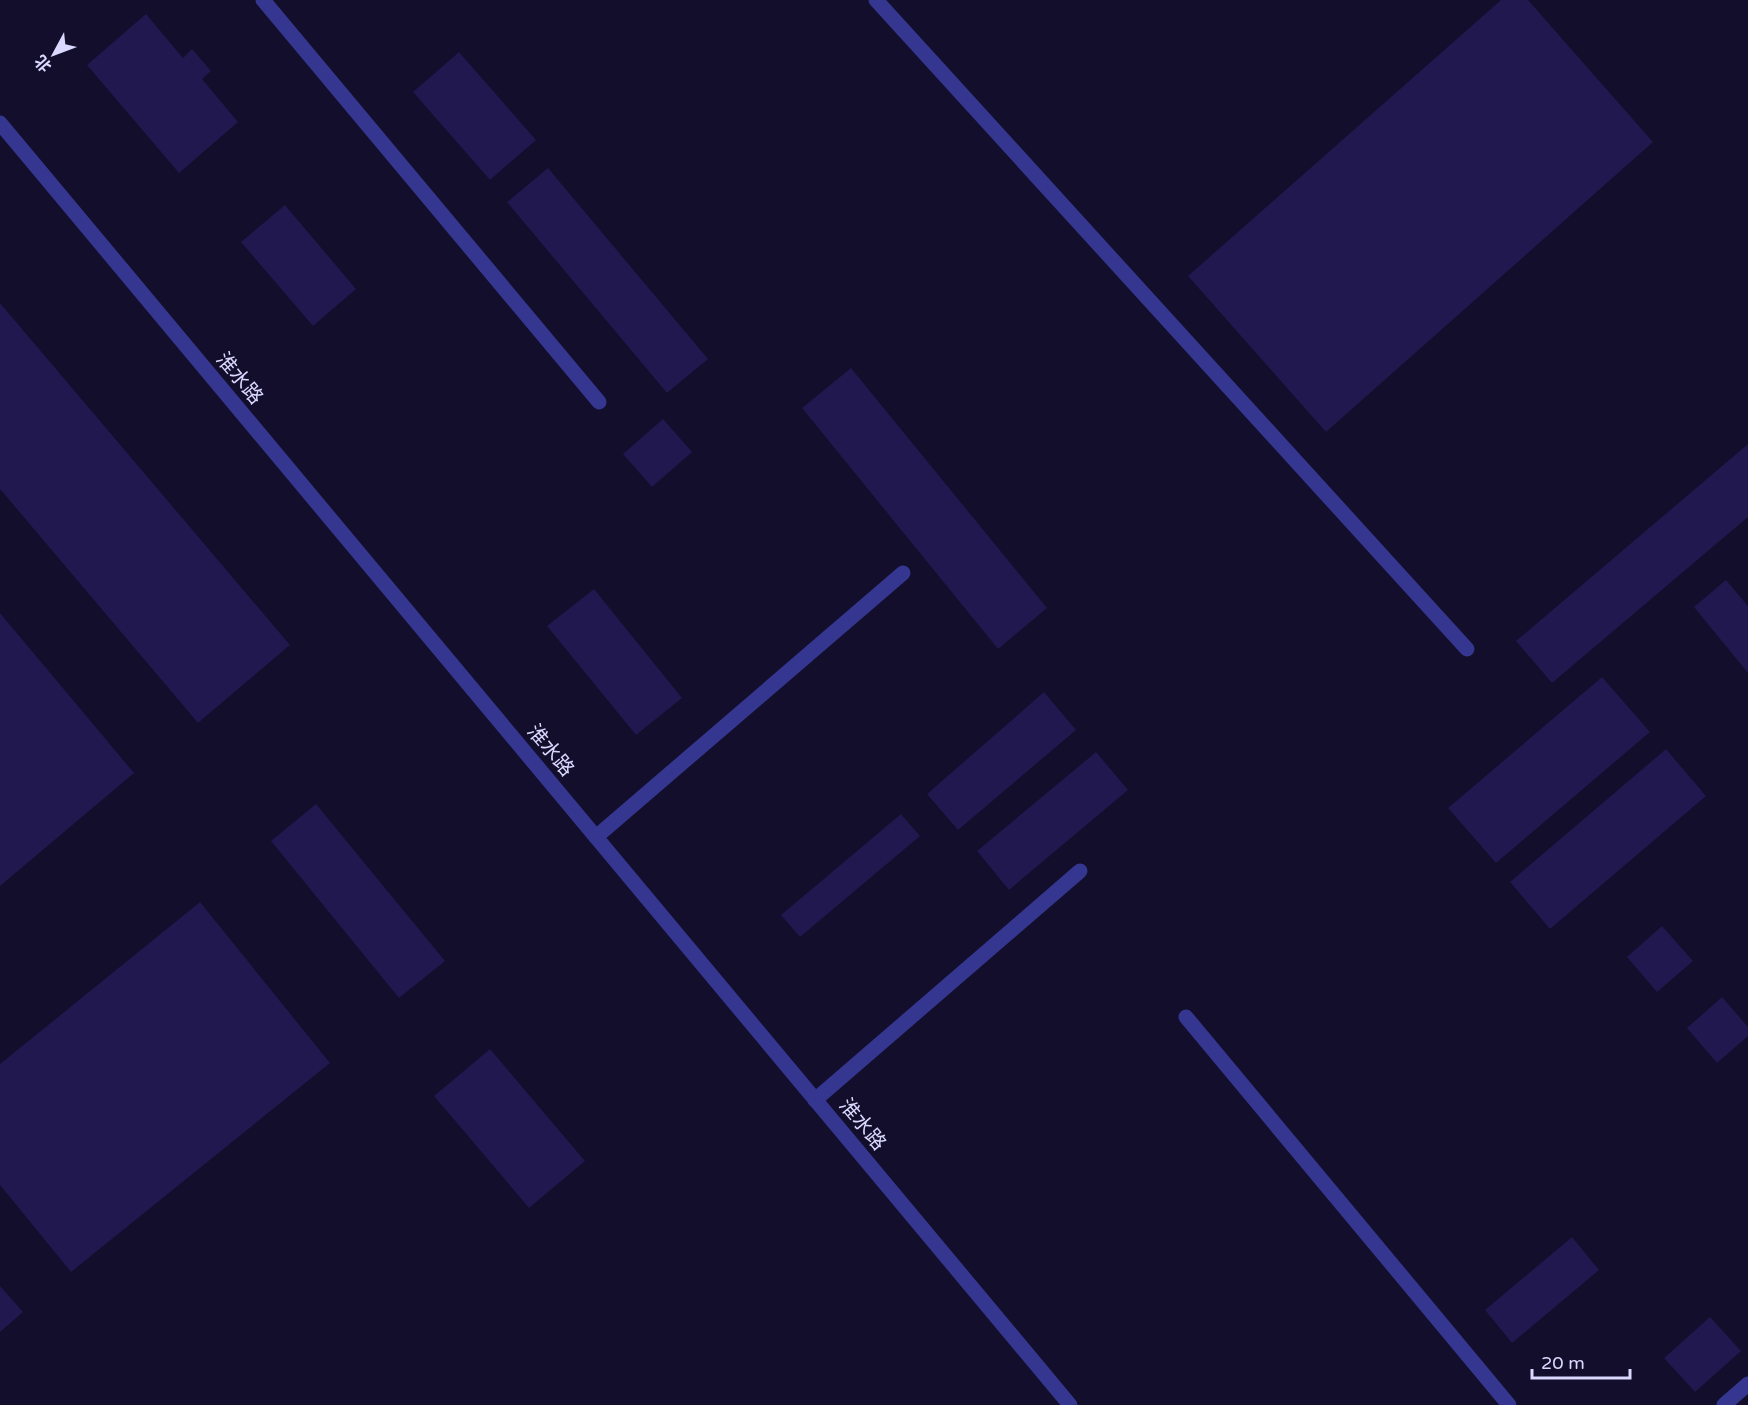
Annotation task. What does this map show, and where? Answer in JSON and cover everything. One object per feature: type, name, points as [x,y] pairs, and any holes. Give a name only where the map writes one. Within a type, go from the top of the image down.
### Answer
[{"type":"street","points":[[263,0],[599,402]]},
{"type":"street","points":[[876,0],[1467,649]]},
{"type":"street","name":"淮水路","points":[[0,123],[1070,1405]]},
{"type":"street","points":[[596,837],[903,573]]},
{"type":"street","points":[[815,1100],[1080,871]]},
{"type":"street","points":[[1186,1017],[1509,1405]]},
{"type":"street","points":[[1724,1405],[1748,1384]]},
{"type":"building","points":[[1501,0],[1528,0],[1653,142],[1326,432],[1188,276]]},
{"type":"building","points":[[146,14],[183,58],[192,49],[211,71],[202,79],[238,122],[179,173],[87,65]]},
{"type":"building","points":[[459,52],[536,140],[490,180],[413,92]]},
{"type":"building","points":[[548,168],[708,359],[667,393],[507,202]]},
{"type":"building","points":[[285,205],[356,289],[313,326],[241,242]]},
{"type":"building","points":[[0,303],[290,645],[198,723],[0,489]]},
{"type":"building","points":[[851,368],[1047,608],[998,649],[802,408]]},
{"type":"building","points":[[663,419],[692,452],[652,487],[623,454]]},
{"type":"building","points":[[1748,444],[1748,517],[1552,683],[1516,641]]},
{"type":"building","points":[[1726,580],[1748,606],[1748,673],[1694,607]]},
{"type":"building","points":[[594,589],[682,698],[636,735],[547,626]]},
{"type":"building","points":[[0,613],[134,773],[0,886]]},
{"type":"building","points":[[1602,677],[1650,732],[1496,863],[1448,808]]},
{"type":"building","points":[[1044,692],[1076,730],[958,830],[927,794]]},
{"type":"building","points":[[1666,749],[1706,796],[1550,929],[1510,882]]},
{"type":"building","points":[[1096,752],[1128,790],[1009,890],[977,851]]},
{"type":"building","points":[[316,804],[445,961],[399,998],[271,841]]},
{"type":"building","points":[[901,814],[920,836],[800,937],[781,915]]},
{"type":"building","points":[[200,902],[330,1063],[71,1272],[0,1185],[0,1064]]},
{"type":"building","points":[[1662,926],[1693,961],[1657,992],[1627,957]]},
{"type":"building","points":[[1722,997],[1748,1027],[1748,1036],[1717,1063],[1687,1028]]},
{"type":"building","points":[[490,1049],[585,1161],[529,1208],[434,1096]]},
{"type":"building","points":[[1572,1237],[1599,1270],[1512,1343],[1485,1310]]},
{"type":"building","points":[[0,1286],[23,1312],[0,1332]]},
{"type":"building","points":[[1710,1317],[1741,1351],[1695,1392],[1664,1358]]}]
